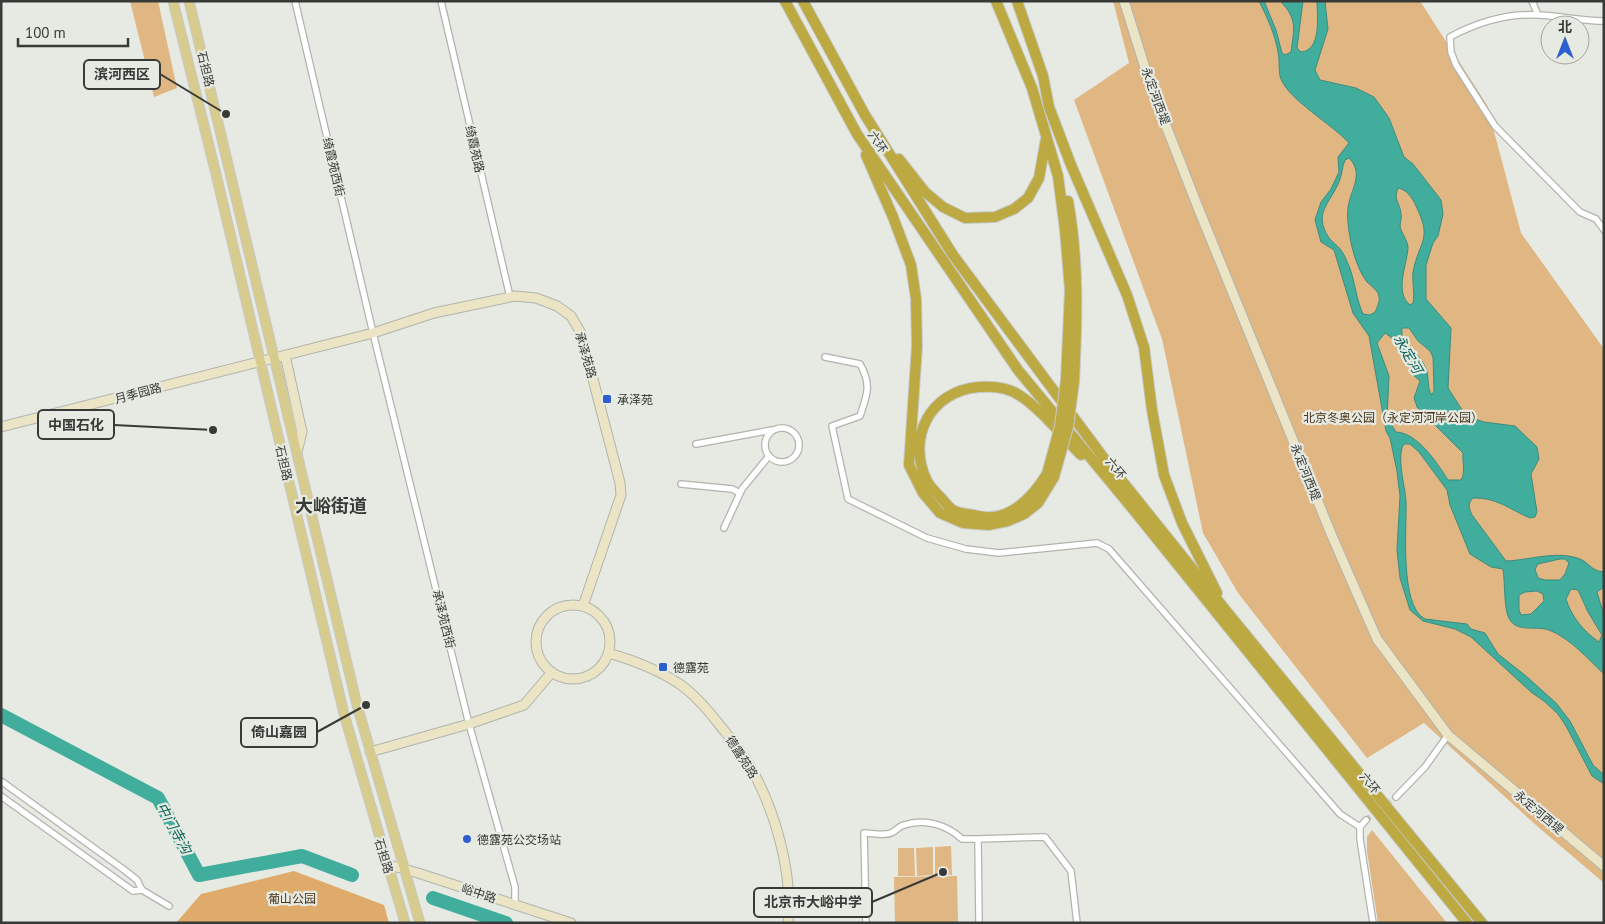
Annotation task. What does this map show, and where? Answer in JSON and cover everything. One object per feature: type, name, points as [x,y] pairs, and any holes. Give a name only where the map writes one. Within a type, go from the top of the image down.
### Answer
[{"type":"highway","name":"六环","points":[[786,1],[857,134],[1018,370],[1132,508],[1467,923]]},
{"type":"highway","name":"六环","points":[[802,1],[865,114],[953,256],[1106,461],[1482,923]]},
{"type":"highway","points":[[996,1],[1032,88],[1058,176],[1070,290],[1070,381]]},
{"type":"highway","points":[[857,134],[893,217],[911,265],[916,299],[917,346],[909,465],[923,493],[940,513],[963,523],[988,525],[1008,521],[1024,514],[1038,503],[1050,476],[1070,381],[1077,289],[1073,228],[1050,107],[1043,76],[1017,1]]},
{"type":"highway","points":[[1050,107],[1071,165],[1127,295],[1144,348],[1152,410],[1164,474],[1182,523],[1227,612]]},
{"type":"highway","points":[[865,114],[925,192],[943,207],[966,218],[995,217],[1014,209],[1028,198],[1039,178],[1046,135]]},
{"type":"highway","points":[[1050,476],[1022,506],[1006,514],[984,517],[954,511],[928,483],[920,461],[919,442],[926,417],[942,400],[968,388],[996,386],[1018,394],[1036,409],[1132,508]]},
{"type":"main road","name":"石担路","points":[[173,1],[344,714],[404,923]]},
{"type":"main road","name":"石担路","points":[[189,1],[355,695],[420,921]]},
{"type":"street","name":"绮霞苑西街","points":[[295,1],[373,333]]},
{"type":"street","name":"绮霞苑路","points":[[442,1],[510,297]]},
{"type":"street","name":"永定河西堤","points":[[1124,1],[1152,90],[1199,210],[1328,527],[1378,639],[1448,735],[1604,866]]},
{"type":"street","points":[[1532,1],[1538,15]]},
{"type":"street","points":[[1604,21],[1538,15],[1514,15],[1470,26],[1450,37],[1451,52],[1456,65],[1495,126],[1580,212],[1596,219],[1604,230]]},
{"type":"street","name":"承泽苑路","points":[[274,357],[373,333],[434,313],[510,297],[536,298],[557,306],[571,316],[581,332],[620,483],[621,495],[583,606]]},
{"type":"street","name":"承泽苑西街","points":[[373,333],[469,724],[509,863],[515,887],[516,905]]},
{"type":"street","points":[[285,355],[302,432],[297,452]]},
{"type":"street","name":"月季园路","points":[[1,427],[274,357]]},
{"type":"street","points":[[824,357],[860,364],[867,376],[867,392],[860,416],[832,426],[848,499],[927,538],[966,549],[998,553],[1097,543],[1109,549],[1340,814],[1360,827]]},
{"type":"street","points":[[696,444],[777,430],[788,430],[796,436],[798,447],[794,457],[784,462],[778,462],[769,456],[766,451],[768,436],[777,430]]},
{"type":"street","points":[[724,528],[740,493],[769,456]]},
{"type":"street","points":[[681,484],[732,489],[740,493]]},
{"type":"street","points":[[570,605],[583,606],[598,615],[608,630],[610,641],[608,653],[602,664],[594,672],[572,679],[552,672],[541,661],[536,649],[536,637],[540,625],[548,615],[558,608],[570,605]]},
{"type":"street","name":"德露苑路","points":[[608,653],[638,662],[684,688],[703,705],[734,742],[750,765],[761,788],[782,849],[789,889],[788,923]]},
{"type":"street","points":[[370,752],[469,724],[524,705],[552,672]]},
{"type":"street","points":[[1396,797],[1425,767],[1448,735]]},
{"type":"street","points":[[1,781],[123,869],[136,880],[142,890],[169,906]]},
{"type":"street","points":[[1,796],[133,891],[142,890]]},
{"type":"street","points":[[1366,820],[1360,827],[1360,839],[1373,923]]},
{"type":"street","points":[[866,923],[864,833],[890,834],[902,825],[916,823],[933,823],[949,828],[962,839],[1045,837],[1071,871],[1077,923]]},
{"type":"street","points":[[978,838],[979,923]]},
{"type":"street","name":"峪中路","points":[[386,864],[571,923]]},
{"type":"green space","points":[[130,1],[158,1],[177,88],[154,97]]},
{"type":"green space","name":"北京冬奥公园（永定河河岸公园）","points":[[1113,1],[1420,1],[1487,105],[1521,233],[1604,349],[1604,883],[1537,826],[1424,723],[1367,758],[1238,593],[1203,533],[1162,339],[1074,100],[1129,63]]},
{"type":"green space","points":[[1372,830],[1447,923],[1378,923],[1367,851],[1367,837]]},
{"type":"green space","points":[[951,846],[952,875],[935,875],[935,847]]},
{"type":"green space","points":[[933,847],[933,875],[917,876],[916,848]]},
{"type":"green space","points":[[898,848],[914,848],[915,876],[898,876]]},
{"type":"green space","name":"葡山公园","points":[[294,871],[384,905],[389,923],[176,923],[201,894]]},
{"type":"green space","points":[[957,876],[958,923],[895,923],[894,877]]},
{"type":"water","name":"永定河","points":[[1259,1],[1264,1],[1276,30],[1282,53],[1285,55],[1291,52],[1293,25],[1290,13],[1280,1],[1303,1],[1297,48],[1301,52],[1308,50],[1315,39],[1317,31],[1317,1],[1325,1],[1328,29],[1315,70],[1320,80],[1356,88],[1374,97],[1389,118],[1404,157],[1413,164],[1441,200],[1443,214],[1438,236],[1433,243],[1426,265],[1426,299],[1451,328],[1448,388],[1466,416],[1484,422],[1515,426],[1537,447],[1539,459],[1531,474],[1537,512],[1535,517],[1530,518],[1502,504],[1481,498],[1473,498],[1471,500],[1469,504],[1470,510],[1506,561],[1560,555],[1569,556],[1581,559],[1596,570],[1604,572],[1604,587],[1597,592],[1604,616],[1604,674],[1578,649],[1557,634],[1549,630],[1520,627],[1511,622],[1506,606],[1503,569],[1491,567],[1470,554],[1450,505],[1447,490],[1419,452],[1410,444],[1404,444],[1401,463],[1406,501],[1406,564],[1411,599],[1417,611],[1425,619],[1467,624],[1471,629],[1485,633],[1498,654],[1556,703],[1570,721],[1593,765],[1604,775],[1604,784],[1592,776],[1566,726],[1558,714],[1544,701],[1531,692],[1471,637],[1455,629],[1423,621],[1410,610],[1400,578],[1397,550],[1400,496],[1397,471],[1390,438],[1386,431],[1369,336],[1353,313],[1334,250],[1321,242],[1315,220],[1321,202],[1331,189],[1339,172],[1338,157],[1349,143],[1286,87],[1280,76],[1279,55],[1275,39]],"holes":[[[1349,158],[1356,170],[1348,214],[1353,251],[1363,277],[1379,295],[1377,309],[1370,315],[1363,314],[1349,266],[1344,255],[1329,238],[1322,222],[1324,209],[1339,182],[1345,160]],[[1398,188],[1409,194],[1424,227],[1423,240],[1413,272],[1414,299],[1410,305],[1405,300],[1402,286],[1408,248],[1400,226],[1401,216],[1396,195]],[[1402,328],[1409,328],[1418,341],[1430,351],[1433,357],[1434,391],[1432,395],[1429,390],[1428,375],[1420,359],[1402,341]],[[1385,333],[1392,338],[1411,367],[1411,373],[1420,381],[1414,398],[1417,407],[1463,453],[1464,470],[1461,480],[1448,480],[1433,458],[1419,443],[1404,434],[1396,432],[1387,418],[1389,376],[1377,343]],[[1560,559],[1565,559],[1569,563],[1565,574],[1560,580],[1538,578],[1535,569],[1538,564]],[[1571,589],[1578,590],[1588,612],[1602,635],[1599,642],[1588,633],[1571,611],[1566,599]],[[1537,591],[1543,594],[1544,601],[1531,614],[1521,615],[1519,595],[1525,592]]]},
{"type":"waterway","name":"中门寺沟","points":[[1,715],[158,798],[199,875],[302,856],[352,875]]},
{"type":"waterway","name":"中门寺沟","points":[[433,898],[506,923]]},
{"type":"tunnel","points":[[1366,820],[1396,797]]},
{"type":"place","name":"滨河西区","points":[[226,114]]},
{"type":"place","name":"承泽苑","points":[[607,399]]},
{"type":"place","name":"中国石化","points":[[213,430]]},
{"type":"place","name":"德露苑","points":[[663,667]]},
{"type":"place","name":"倚山嘉园","points":[[366,705]]},
{"type":"place","name":"德露苑公交场站","points":[[467,839]]},
{"type":"place","name":"北京市大峪中学","points":[[943,872]]},
{"type":"district","name":"大峪街道","points":[[331,505]]}]
